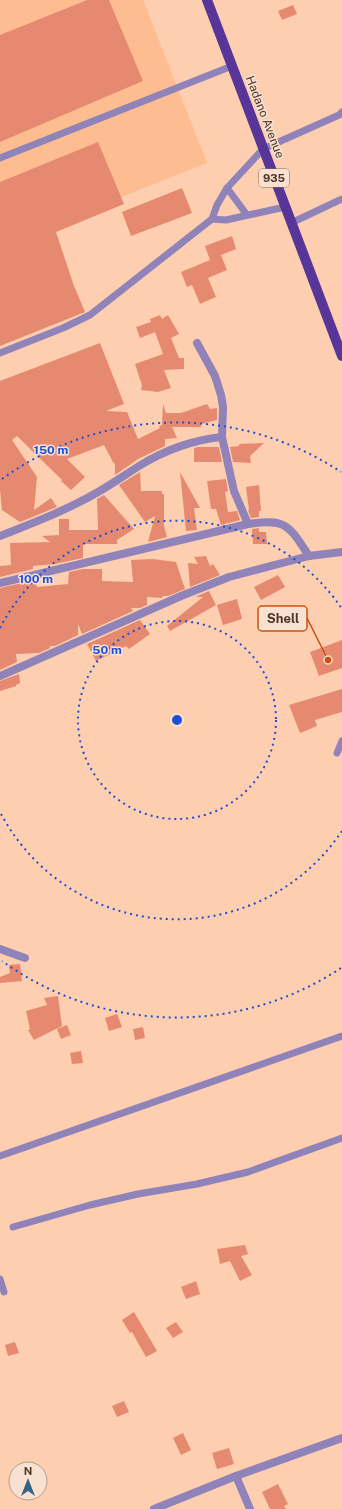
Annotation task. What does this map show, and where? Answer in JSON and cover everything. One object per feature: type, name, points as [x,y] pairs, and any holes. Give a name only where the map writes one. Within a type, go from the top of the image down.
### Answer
[{"type":"main road","name":"Hadano Avenue","points":[[207,0],[342,356]]},
{"type":"street","points":[[197,343],[215,376],[221,395],[223,407],[222,437],[234,491],[248,524]]},
{"type":"street","points":[[0,536],[99,492],[140,466],[177,446],[208,438],[222,437]]},
{"type":"street","points":[[0,583],[266,521],[276,522],[285,526],[294,533],[309,556]]},
{"type":"street","points":[[0,676],[181,596],[229,578],[309,556],[342,552]]},
{"type":"street","points":[[0,949],[25,958]]},
{"type":"street","points":[[154,1509],[236,1476],[342,1438]]},
{"type":"street","points":[[236,1476],[250,1509]]},
{"type":"lane","points":[[0,158],[232,66]]},
{"type":"lane","points":[[0,353],[63,328],[90,315],[212,219],[217,205],[226,188],[263,149],[341,116]]},
{"type":"lane","points":[[226,188],[247,215]]},
{"type":"lane","points":[[292,223],[342,199]]},
{"type":"lane","points":[[212,219],[226,220],[285,207]]},
{"type":"lane","points":[[337,753],[342,741]]},
{"type":"lane","points":[[0,1156],[342,1036]]},
{"type":"lane","points":[[13,1227],[90,1205],[248,1172],[342,1138]]},
{"type":"lane","points":[[0,1279],[4,1292]]},
{"type":"shaded area","points":[[0,0],[143,0],[207,163],[0,245]]},
{"type":"building","points":[[87,0],[109,0],[143,81],[0,142],[0,35]]},
{"type":"building","points":[[293,5],[297,14],[282,20],[278,11]]},
{"type":"building","points":[[98,142],[124,204],[56,232],[74,286],[85,312],[0,346],[0,182]]},
{"type":"building","points":[[182,188],[192,213],[131,236],[122,212]]},
{"type":"building","points":[[232,236],[236,249],[221,255],[227,270],[208,278],[216,297],[200,304],[192,285],[187,287],[181,272],[210,260],[205,246]]},
{"type":"building","points":[[160,315],[162,319],[168,315],[179,334],[171,338],[179,358],[184,358],[184,369],[164,370],[171,388],[158,392],[141,390],[142,385],[135,364],[163,354],[155,332],[140,338],[136,327],[151,322],[150,319]]},
{"type":"building","points":[[100,343],[124,404],[106,411],[127,412],[138,439],[160,428],[159,426],[162,425],[163,404],[166,413],[181,413],[207,404],[210,409],[217,408],[217,420],[201,424],[201,427],[172,427],[177,438],[165,439],[165,446],[138,459],[115,475],[115,462],[114,464],[104,445],[67,459],[85,477],[71,490],[17,436],[12,440],[37,477],[34,510],[51,498],[57,507],[20,522],[2,510],[0,490],[0,381]]},
{"type":"building","points":[[264,443],[250,456],[251,463],[233,462],[230,447],[239,446],[239,444]]},
{"type":"building","points":[[219,447],[222,462],[194,462],[194,448]]},
{"type":"building","points":[[140,472],[141,491],[162,491],[162,494],[164,494],[164,526],[167,537],[148,542],[155,516],[145,522],[119,485]]},
{"type":"building","points":[[180,472],[200,508],[194,508],[197,530],[186,531]]},
{"type":"building","points":[[226,479],[228,491],[225,492],[228,512],[237,511],[240,520],[221,525],[216,509],[211,509],[207,481]]},
{"type":"building","points":[[259,485],[261,511],[259,511],[259,517],[251,518],[248,510],[246,487]]},
{"type":"building","points":[[104,495],[134,529],[117,540],[117,544],[83,544],[83,558],[55,564],[33,566],[33,569],[0,577],[0,566],[11,565],[10,543],[50,542],[42,536],[59,535],[59,519],[69,519],[69,530],[98,530],[97,499]]},
{"type":"building","points":[[259,528],[259,532],[266,532],[267,544],[253,544],[252,529]]},
{"type":"building","points":[[206,556],[210,566],[213,564],[220,575],[190,587],[188,563],[198,564],[194,557]]},
{"type":"building","points":[[153,559],[176,562],[185,589],[168,596],[163,596],[162,598],[147,597],[147,605],[140,608],[131,608],[133,611],[82,634],[78,624],[78,635],[55,646],[50,646],[50,648],[39,653],[16,654],[17,662],[0,670],[0,588],[35,580],[37,587],[68,584],[69,572],[83,569],[102,569],[102,581],[133,582],[131,560]]},
{"type":"building","points":[[278,575],[285,587],[261,600],[254,587]]},
{"type":"building","points":[[209,591],[216,605],[170,631],[167,626],[203,597],[195,597]]},
{"type":"building","points":[[237,599],[242,619],[223,625],[217,605]]},
{"type":"building","points":[[140,620],[150,634],[129,649],[126,646],[96,661],[87,644]]},
{"type":"building","points":[[342,640],[342,668],[319,676],[310,652]]},
{"type":"building","points":[[19,674],[20,683],[16,686],[0,691],[0,681]]},
{"type":"building","points":[[342,689],[342,712],[315,720],[317,726],[300,733],[289,705]]},
{"type":"building","points":[[20,964],[22,981],[0,983],[0,977],[10,973],[9,965]]},
{"type":"building","points":[[58,996],[62,1026],[34,1040],[28,1030],[30,1029],[26,1011],[47,1005],[44,998]]},
{"type":"building","points":[[117,1014],[122,1027],[109,1031],[105,1018]]},
{"type":"building","points":[[67,1025],[71,1035],[61,1039],[57,1029]]},
{"type":"building","points":[[143,1027],[145,1038],[135,1040],[133,1029]]},
{"type":"building","points":[[81,1051],[83,1063],[72,1064],[70,1053]]},
{"type":"building","points":[[245,1245],[248,1254],[241,1256],[252,1275],[240,1281],[230,1261],[220,1264],[217,1249]]},
{"type":"building","points":[[196,1281],[200,1294],[186,1299],[181,1287]]},
{"type":"building","points":[[134,1312],[157,1351],[146,1357],[132,1332],[130,1333],[122,1320]]},
{"type":"building","points":[[176,1322],[183,1332],[173,1338],[166,1328]]},
{"type":"building","points":[[15,1342],[19,1353],[8,1356],[5,1345]]},
{"type":"building","points":[[124,1401],[129,1412],[117,1417],[112,1406]]},
{"type":"building","points":[[183,1433],[191,1450],[181,1455],[173,1438]]},
{"type":"building","points":[[229,1448],[234,1464],[217,1469],[212,1453]]},
{"type":"building","points":[[278,1484],[288,1504],[284,1506],[286,1509],[270,1509],[262,1492]]},
{"type":"place","name":"Shell","points":[[328,660]]}]
